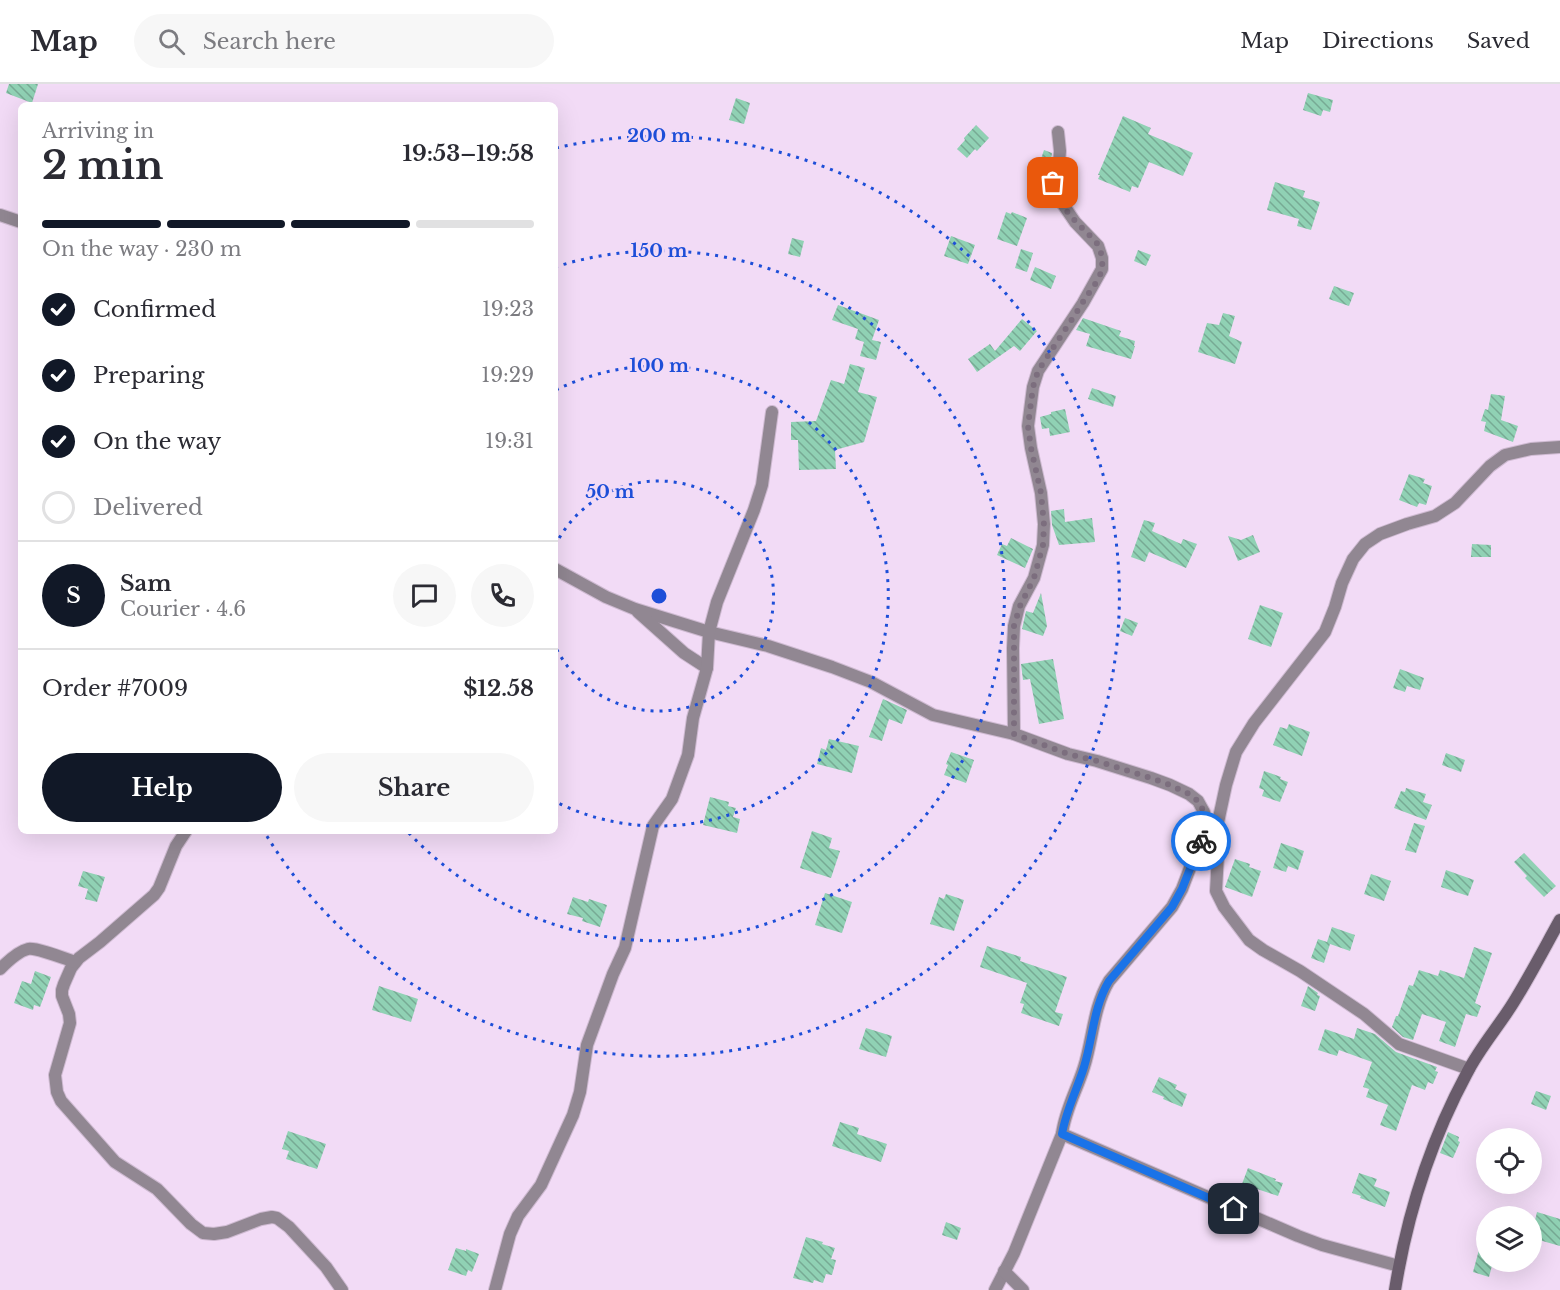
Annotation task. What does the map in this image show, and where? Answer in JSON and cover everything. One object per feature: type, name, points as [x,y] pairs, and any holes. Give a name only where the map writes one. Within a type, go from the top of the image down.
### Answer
[{"type":"street","points":[[1014,734],[1014,626],[1020,606],[1034,578],[1043,545],[1041,493],[1028,426],[1033,387],[1038,371],[1102,269],[1102,258],[1098,246],[1075,222],[1056,194],[1053,183],[1059,163],[1058,132]]},
{"type":"street","points":[[0,215],[18,221]]},
{"type":"street","points":[[495,1290],[515,1222],[541,1185],[573,1115],[580,1092],[587,1045],[625,948],[652,826],[672,799],[688,755],[693,718],[707,668],[709,632],[717,602],[762,485],[772,412]]},
{"type":"street","points":[[1217,827],[1236,752],[1254,723],[1325,632],[1342,583],[1353,559],[1365,543],[1380,534],[1435,516],[1455,503],[1490,466],[1505,455],[1531,449],[1560,447]]},
{"type":"street","points":[[558,571],[606,597],[635,609],[709,632],[768,646],[871,682],[933,715],[1014,734],[1068,754],[1170,785],[1189,794],[1198,801],[1217,827],[1219,851],[1216,891],[1224,907],[1249,940],[1364,1014],[1399,1044],[1469,1069]]},
{"type":"street","points":[[635,609],[684,653],[707,668]]},
{"type":"street","points":[[995,1290],[1014,1253],[1062,1134],[1070,1103],[1083,1070],[1103,991],[1172,907],[1182,889],[1206,826],[1204,812]]},
{"type":"street","points":[[184,834],[176,846],[154,895],[75,962],[62,990],[70,1023],[55,1075],[55,1085],[61,1101],[115,1162],[157,1189],[203,1233],[227,1232],[261,1219],[277,1218],[289,1227],[326,1267],[342,1290]]},
{"type":"street","points":[[1395,1290],[1399,1266],[1425,1167],[1456,1095],[1469,1069],[1515,1000],[1560,920]]},
{"type":"street","points":[[0,969],[7,961],[27,949],[35,949],[75,962]]},
{"type":"street","points":[[1062,1134],[1298,1236],[1399,1266]]},
{"type":"street","points":[[1004,1272],[1023,1290]]},
{"type":"building","points":[[9,84],[38,84],[32,102],[6,93]]},
{"type":"building","points":[[1308,93],[1333,100],[1330,112],[1323,110],[1321,116],[1303,110]]},
{"type":"building","points":[[736,98],[750,103],[744,124],[729,120]]},
{"type":"building","points":[[1123,116],[1151,128],[1148,134],[1193,153],[1183,176],[1149,162],[1138,188],[1132,186],[1130,192],[1098,179]]},
{"type":"building","points":[[976,125],[989,138],[967,158],[957,149]]},
{"type":"building","points":[[1044,150],[1052,153],[1050,166],[1040,162]]},
{"type":"building","points":[[1275,182],[1305,191],[1303,197],[1320,202],[1311,230],[1297,226],[1299,219],[1267,210]]},
{"type":"building","points":[[1006,212],[1027,218],[1017,246],[997,239]]},
{"type":"building","points":[[951,236],[975,245],[968,264],[944,256]]},
{"type":"building","points":[[792,238],[804,241],[800,257],[788,254]]},
{"type":"building","points":[[1021,249],[1033,253],[1027,272],[1015,268]]},
{"type":"building","points":[[1138,250],[1151,255],[1146,266],[1134,261]]},
{"type":"building","points":[[1035,267],[1056,276],[1051,289],[1030,280]]},
{"type":"building","points":[[1334,286],[1354,293],[1349,306],[1329,299]]},
{"type":"building","points":[[838,305],[879,320],[872,340],[881,342],[876,360],[860,356],[864,342],[855,339],[858,329],[832,320]]},
{"type":"building","points":[[1223,313],[1235,316],[1229,336],[1242,342],[1235,364],[1198,352],[1207,323],[1219,325]]},
{"type":"building","points":[[1083,318],[1121,331],[1119,336],[1135,341],[1131,359],[1086,346],[1090,334],[1076,330]]},
{"type":"building","points":[[1022,319],[1037,331],[1020,351],[1014,346],[977,372],[968,359],[990,344],[995,351]]},
{"type":"building","points":[[850,364],[865,368],[858,392],[877,397],[864,442],[835,450],[836,469],[799,470],[798,440],[791,440],[791,422],[816,421],[831,380],[844,384]]},
{"type":"building","points":[[1092,388],[1116,396],[1113,407],[1088,399]]},
{"type":"building","points":[[1491,394],[1505,396],[1501,420],[1518,426],[1513,442],[1484,431],[1486,422],[1481,421],[1485,409],[1488,410]]},
{"type":"building","points":[[1065,409],[1070,432],[1050,436],[1049,428],[1042,429],[1040,417]]},
{"type":"building","points":[[1409,474],[1425,479],[1423,483],[1432,486],[1426,505],[1419,503],[1417,507],[1399,500]]},
{"type":"building","points":[[1064,509],[1065,522],[1092,518],[1095,542],[1059,545],[1052,525],[1051,511]]},
{"type":"building","points":[[1144,520],[1155,523],[1152,531],[1181,544],[1183,539],[1197,544],[1186,568],[1149,552],[1145,562],[1131,557]]},
{"type":"building","points":[[1253,535],[1260,552],[1238,561],[1228,536],[1241,540]]},
{"type":"building","points":[[1011,538],[1033,549],[1025,568],[997,555],[1002,544],[1007,546]]},
{"type":"building","points":[[1472,544],[1491,545],[1491,557],[1471,557]]},
{"type":"building","points":[[1041,593],[1047,626],[1043,636],[1022,629],[1026,611],[1033,613]]},
{"type":"building","points":[[1260,605],[1283,613],[1271,647],[1248,639]]},
{"type":"building","points":[[1125,618],[1138,623],[1132,636],[1120,631]]},
{"type":"building","points":[[1053,659],[1064,719],[1039,724],[1030,679],[1023,680],[1021,664]]},
{"type":"building","points":[[1400,669],[1424,678],[1420,690],[1407,686],[1405,692],[1393,688]]},
{"type":"building","points":[[883,699],[907,710],[902,724],[889,719],[882,741],[869,737]]},
{"type":"building","points":[[1289,724],[1310,732],[1302,756],[1273,745],[1280,727],[1287,729]]},
{"type":"building","points":[[829,739],[859,746],[852,773],[817,764],[821,748],[826,750]]},
{"type":"building","points":[[951,752],[974,760],[966,783],[944,775]]},
{"type":"building","points":[[1446,753],[1465,760],[1461,772],[1442,765]]},
{"type":"building","points":[[1264,771],[1288,782],[1280,802],[1262,796],[1264,790],[1259,788]]},
{"type":"building","points":[[1406,788],[1426,794],[1423,802],[1432,805],[1426,820],[1394,808],[1401,791],[1405,792]]},
{"type":"building","points":[[710,797],[729,802],[728,806],[736,808],[733,817],[740,819],[737,833],[703,825]]},
{"type":"building","points":[[1414,823],[1425,826],[1416,853],[1405,850]]},
{"type":"building","points":[[812,831],[832,838],[829,848],[840,851],[831,878],[800,868]]},
{"type":"building","points":[[1281,843],[1304,851],[1298,870],[1288,866],[1286,872],[1273,868]]},
{"type":"building","points":[[1524,853],[1556,886],[1544,897],[1525,878],[1527,876],[1514,862]]},
{"type":"building","points":[[1235,859],[1261,871],[1252,897],[1225,887]]},
{"type":"building","points":[[1446,870],[1474,880],[1468,896],[1441,887]]},
{"type":"building","points":[[83,871],[105,877],[97,902],[85,899],[88,889],[78,886]]},
{"type":"building","points":[[1371,874],[1391,881],[1384,901],[1364,894]]},
{"type":"building","points":[[825,893],[852,902],[842,933],[815,925]]},
{"type":"building","points":[[946,894],[964,900],[954,931],[930,924],[939,897],[944,899]]},
{"type":"building","points":[[573,897],[607,905],[600,927],[582,921],[583,918],[567,914]]},
{"type":"building","points":[[1332,927],[1355,935],[1350,951],[1330,944],[1324,963],[1311,958],[1318,939],[1327,942]]},
{"type":"building","points":[[987,946],[1021,957],[1020,961],[1067,977],[1055,1012],[1063,1014],[1059,1026],[1021,1013],[1024,1004],[1020,1003],[1027,983],[980,967]]},
{"type":"building","points":[[1474,947],[1492,953],[1475,1003],[1481,1006],[1477,1017],[1466,1014],[1455,1047],[1439,1041],[1446,1022],[1422,1014],[1413,1040],[1403,1037],[1392,1027],[1409,985],[1413,986],[1419,970],[1438,976],[1440,970],[1464,978]]},
{"type":"building","points":[[35,971],[51,977],[40,1007],[34,1005],[33,1010],[14,1003],[22,981],[31,984]]},
{"type":"building","points":[[379,986],[418,999],[411,1022],[372,1010]]},
{"type":"building","points":[[1308,986],[1320,996],[1315,1011],[1301,1006]]},
{"type":"building","points":[[866,1028],[892,1036],[886,1057],[859,1049]]},
{"type":"building","points":[[1357,1028],[1375,1034],[1396,1052],[1437,1067],[1435,1071],[1438,1072],[1433,1084],[1428,1082],[1425,1090],[1412,1085],[1396,1131],[1380,1125],[1388,1105],[1366,1097],[1369,1089],[1363,1087],[1372,1062],[1339,1050],[1337,1056],[1318,1050],[1325,1029],[1354,1039]]},
{"type":"building","points":[[1159,1077],[1177,1085],[1175,1089],[1187,1094],[1182,1107],[1152,1092]]},
{"type":"building","points":[[1536,1091],[1551,1096],[1546,1110],[1531,1104]]},
{"type":"building","points":[[840,1122],[859,1128],[857,1134],[887,1144],[881,1162],[832,1146]]},
{"type":"building","points":[[288,1131],[326,1144],[317,1169],[286,1159],[289,1151],[282,1149]]},
{"type":"building","points":[[1448,1132],[1459,1137],[1460,1142],[1453,1158],[1440,1153]]},
{"type":"building","points":[[1248,1168],[1283,1183],[1278,1196],[1242,1184]]},
{"type":"building","points":[[1359,1173],[1377,1179],[1374,1186],[1390,1192],[1385,1207],[1352,1193]]},
{"type":"building","points":[[1542,1214],[1560,1219],[1560,1246],[1542,1241]]},
{"type":"building","points":[[946,1222],[961,1228],[957,1240],[942,1235]]},
{"type":"building","points":[[806,1237],[835,1248],[831,1259],[836,1260],[832,1275],[826,1274],[823,1283],[793,1278]]},
{"type":"building","points":[[456,1248],[479,1254],[472,1272],[468,1270],[466,1276],[448,1270]]},
{"type":"building","points":[[1476,1261],[1476,1272],[1490,1272],[1489,1277],[1473,1272]]},
{"type":"way so far","points":[[1053,183],[1063,206],[1098,246],[1102,258],[1102,269],[1038,371],[1033,387],[1028,426],[1041,493],[1043,545],[1034,578],[1020,606],[1014,626],[1014,734],[1068,754],[1151,778],[1189,794],[1198,801],[1204,812],[1206,826],[1201,841]]},
{"type":"route","points":[[1201,841],[1182,889],[1172,907],[1103,991],[1091,1032],[1087,1058],[1070,1103],[1062,1134],[1234,1209]]}]
